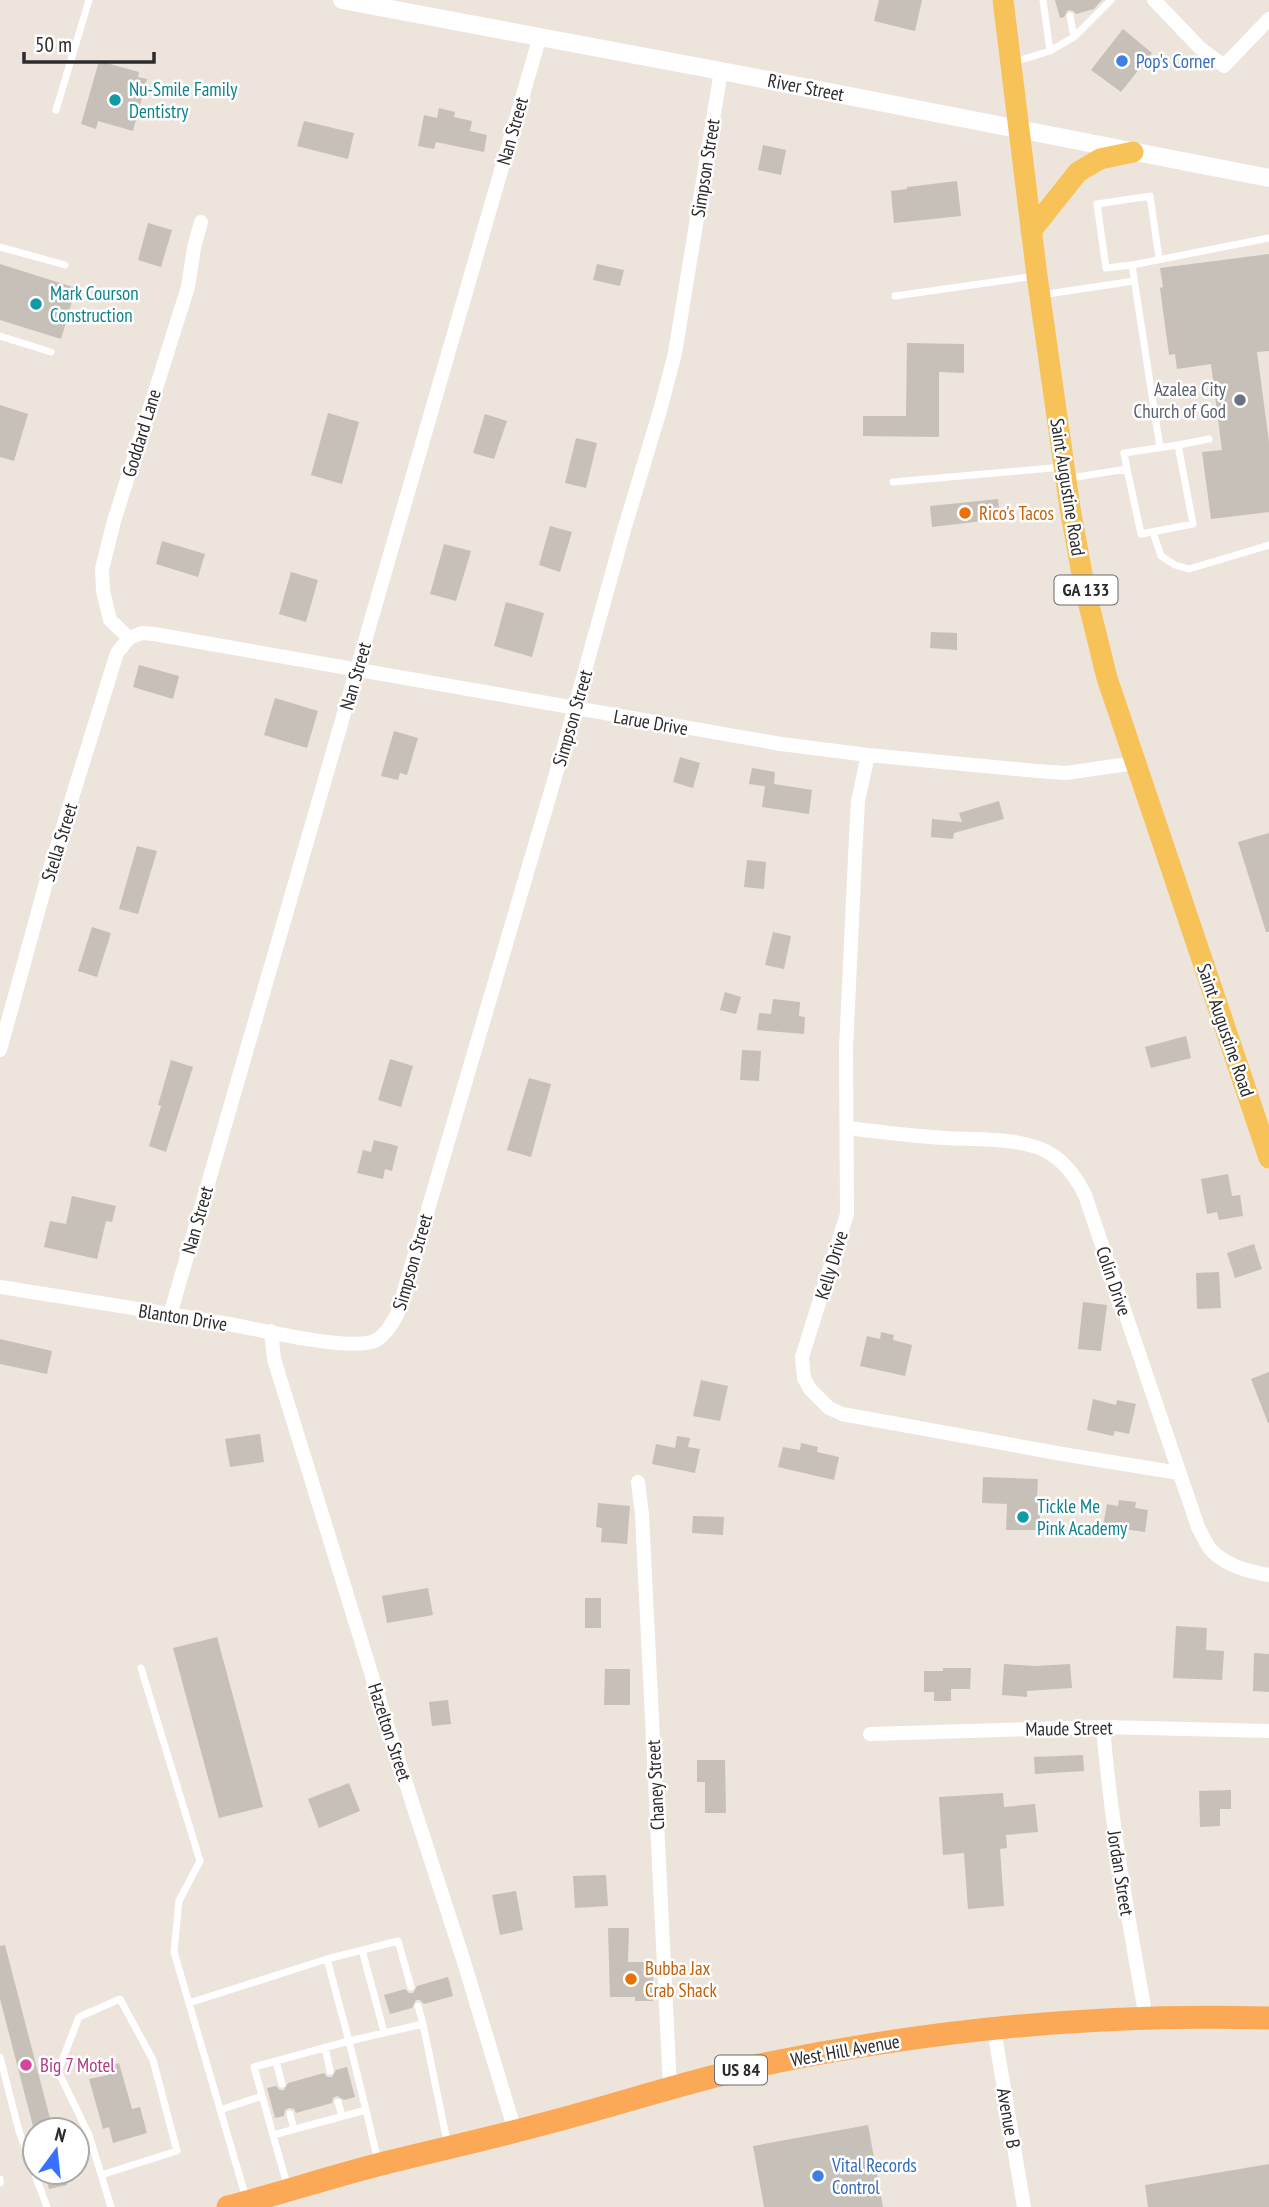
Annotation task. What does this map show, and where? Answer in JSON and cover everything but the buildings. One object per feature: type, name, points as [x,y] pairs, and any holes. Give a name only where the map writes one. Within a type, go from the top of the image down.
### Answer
[{"type":"highway","name":"West Hill Avenue","points":[[238,2204],[291,2199],[379,2165],[670,2088],[762,2065],[829,2052],[1048,2023],[1146,2018],[1269,2018]]},
{"type":"main road","name":"Saint Augustine Road","points":[[1003,0],[1038,286],[1084,585],[1103,665],[1269,1157]]},
{"type":"main road","points":[[1031,231],[1078,172],[1100,159],[1133,152]]},
{"type":"street","name":"River Street","points":[[342,0],[1269,178]]},
{"type":"street","points":[[1154,0],[1200,48],[1224,66],[1269,19]]},
{"type":"street","name":"Nan Street","points":[[170,1315],[540,36]]},
{"type":"street","name":"Simpson Street","points":[[366,1342],[374,1341],[388,1330],[397,1315],[575,709],[675,353],[720,71]]},
{"type":"street","name":"Goddard Lane","points":[[129,638],[110,620],[103,591],[102,569],[114,521],[188,287],[201,222]]},
{"type":"street","name":"Larue Drive","points":[[129,638],[142,633],[154,634],[781,744],[868,755],[1066,773],[1135,763]]},
{"type":"street","name":"Stella Street","points":[[0,1050],[49,872],[109,678],[117,653],[129,638]]},
{"type":"street","name":"Kelly Drive","points":[[868,755],[858,801],[846,1048],[847,1214],[802,1357],[804,1378],[810,1389],[829,1408],[842,1414],[1179,1473]]},
{"type":"street","name":"Colin Drive","points":[[848,1128],[1016,1143],[1050,1153],[1064,1164],[1085,1195],[1198,1527],[1212,1551],[1229,1564],[1269,1575]]},
{"type":"street","name":"Blanton Drive","points":[[0,1287],[350,1344],[366,1342]]},
{"type":"street","name":"Hazelton Street","points":[[271,1331],[274,1359],[515,2131]]},
{"type":"street","name":"Chaney Street","points":[[638,1482],[642,1514],[670,2088]]},
{"type":"street","name":"Maude Street","points":[[870,1734],[1103,1727],[1269,1731]]},
{"type":"street","name":"Jordan Street","points":[[1103,1727],[1106,1769],[1125,1902],[1146,2018]]},
{"type":"street","name":"Avenue B","points":[[994,2029],[1024,2207]]},
{"type":"lane","points":[[56,110],[89,0]]},
{"type":"lane","points":[[1043,0],[1050,51]]},
{"type":"lane","points":[[1010,63],[1050,51],[1074,37],[1111,0]]},
{"type":"lane","points":[[1070,16],[1074,37]]},
{"type":"lane","points":[[1159,258],[1150,196],[1097,204],[1106,268],[1269,238]]},
{"type":"lane","points":[[0,247],[65,265]]},
{"type":"lane","points":[[1132,265],[1160,448]]},
{"type":"lane","points":[[895,296],[1134,281]]},
{"type":"lane","points":[[0,337],[51,352]]},
{"type":"lane","points":[[1178,445],[1193,524],[1141,534],[1124,453],[1209,439]]},
{"type":"lane","points":[[893,482],[1127,469]]},
{"type":"lane","points":[[1153,532],[1161,556],[1175,565],[1189,569],[1269,545]]},
{"type":"lane","points":[[141,1668],[200,1861],[179,1901],[174,1952],[220,2110],[238,2204]]},
{"type":"lane","points":[[189,2003],[327,1959],[398,1941],[411,1987]]},
{"type":"lane","points":[[362,1950],[384,2032]]},
{"type":"lane","points":[[327,1959],[379,2165]]},
{"type":"lane","points":[[102,2175],[177,2151],[153,2060],[120,1999],[79,2017],[58,2071],[89,2135],[111,2207]]},
{"type":"lane","points":[[418,2006],[448,2148]]},
{"type":"lane","points":[[291,2199],[254,2067],[423,2024]]},
{"type":"lane","points":[[325,2047],[330,2071]]},
{"type":"lane","points":[[0,2057],[19,2131],[47,2207]]},
{"type":"lane","points":[[276,2061],[282,2084]]},
{"type":"lane","points":[[220,2110],[262,2096]]},
{"type":"lane","points":[[338,2102],[342,2116]]},
{"type":"lane","points":[[273,2135],[366,2110]]},
{"type":"lane","points":[[290,2114],[294,2129]]},
{"type":"place","name":"Pop's Corner","points":[[1122,61]]},
{"type":"place","name":"Nu-Smile Family Dentistry","points":[[115,100]]},
{"type":"place","name":"Mark Courson Construction","points":[[36,304]]},
{"type":"place","name":"Azalea City Church of God","points":[[1240,400]]},
{"type":"place","name":"Rico's Tacos","points":[[965,513]]},
{"type":"place","name":"Tickle Me Pink Academy","points":[[1023,1517]]},
{"type":"place","name":"Bubba Jax Crab Shack","points":[[631,1979]]},
{"type":"place","name":"Big 7 Motel","points":[[26,2065]]},
{"type":"place","name":"Vital Records Control","points":[[818,2176]]}]
